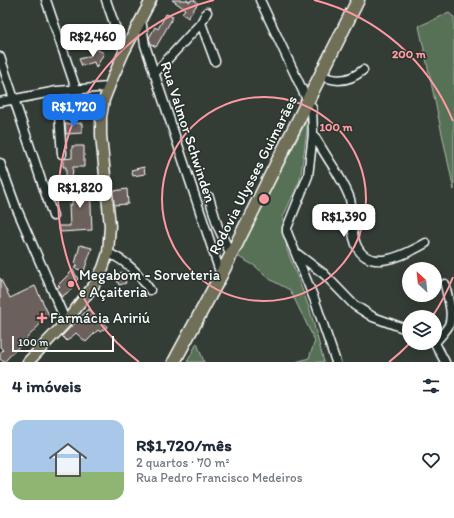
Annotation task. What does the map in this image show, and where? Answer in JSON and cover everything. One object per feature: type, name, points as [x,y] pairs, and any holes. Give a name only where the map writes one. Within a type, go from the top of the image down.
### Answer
[{"type":"highway","name":"Rodovia Ulysses Guimarães","points":[[174,362],[221,275],[358,0]]},
{"type":"main road","points":[[28,362],[66,322],[94,285],[103,268],[108,253],[110,226],[101,117],[104,100],[108,87],[124,52],[152,0]]},
{"type":"street","points":[[46,0],[76,89]]},
{"type":"street","points":[[106,0],[124,52]]},
{"type":"street","points":[[260,0],[312,108],[313,134],[308,176],[287,228],[288,237],[315,301],[336,362]]},
{"type":"street","points":[[154,74],[201,23],[207,12]]},
{"type":"street","name":"Rua Valmor Schwinden","points":[[141,19],[145,45],[154,74],[221,275]]},
{"type":"street","points":[[201,23],[214,61]]},
{"type":"street","points":[[0,57],[53,216]]},
{"type":"street","points":[[321,75],[333,80],[344,80],[363,70]]},
{"type":"street","points":[[0,102],[57,91],[108,87]]},
{"type":"street","points":[[57,91],[62,154]]},
{"type":"street","points":[[313,134],[350,198],[354,239],[357,247],[362,253],[367,257],[377,260],[386,260],[402,256],[426,243]]},
{"type":"street","points":[[0,163],[16,207],[66,322]]},
{"type":"street","points":[[209,197],[218,227],[231,255]]},
{"type":"street","points":[[108,253],[120,258],[132,268],[150,290]]},
{"type":"street","points":[[296,254],[324,274],[354,305],[373,317],[402,327]]},
{"type":"street","points":[[442,334],[449,325],[451,318],[451,309],[445,284]]},
{"type":"street","points":[[438,350],[444,362]]},
{"type":"green space","points":[[449,13],[454,17],[454,190],[419,26]]},
{"type":"green space","points":[[309,116],[300,180],[283,217],[287,250],[310,310],[324,362],[296,362],[309,358],[315,341],[290,290],[271,280],[255,266],[237,256]]},
{"type":"green space","points":[[197,343],[204,362],[187,362]]},
{"type":"building","points":[[172,0],[187,0],[190,2],[191,0],[194,0],[198,3],[188,18],[182,13],[185,9]]},
{"type":"building","points":[[166,14],[173,17],[156,47],[151,44],[149,38],[155,27],[158,29]]},
{"type":"building","points":[[94,48],[104,53],[96,68],[94,62],[82,66],[79,59],[90,56]]},
{"type":"building","points":[[82,100],[83,109],[68,110],[68,101]]},
{"type":"building","points":[[82,123],[82,133],[66,134],[65,124]]},
{"type":"building","points":[[72,146],[84,146],[84,167],[73,167],[72,180],[66,180],[66,167],[63,167],[63,159],[72,158]]},
{"type":"building","points":[[144,167],[145,174],[133,176],[131,170]]},
{"type":"building","points":[[72,183],[90,183],[92,230],[61,232],[58,226],[70,226],[69,205],[72,205]]},
{"type":"building","points":[[127,189],[128,204],[114,205],[113,191]]},
{"type":"building","points":[[80,245],[92,248],[84,271],[74,268],[77,265],[75,264]]},
{"type":"building","points":[[73,270],[78,279],[70,287],[72,289],[61,297],[57,288],[60,286],[58,285]]},
{"type":"building","points":[[122,272],[126,283],[119,285],[115,275]]},
{"type":"building","points":[[0,278],[10,298],[35,286],[49,315],[4,362],[0,359],[0,353],[3,350],[0,347]]},
{"type":"building","points":[[88,309],[101,321],[103,320],[107,327],[100,332],[98,330],[86,342],[76,333],[67,341],[62,336]]},
{"type":"place","name":"Megabom - Sorveteria e Açaiteria","points":[[71,284]]},
{"type":"place","name":"Farmácia Aririú","points":[[42,318]]}]
